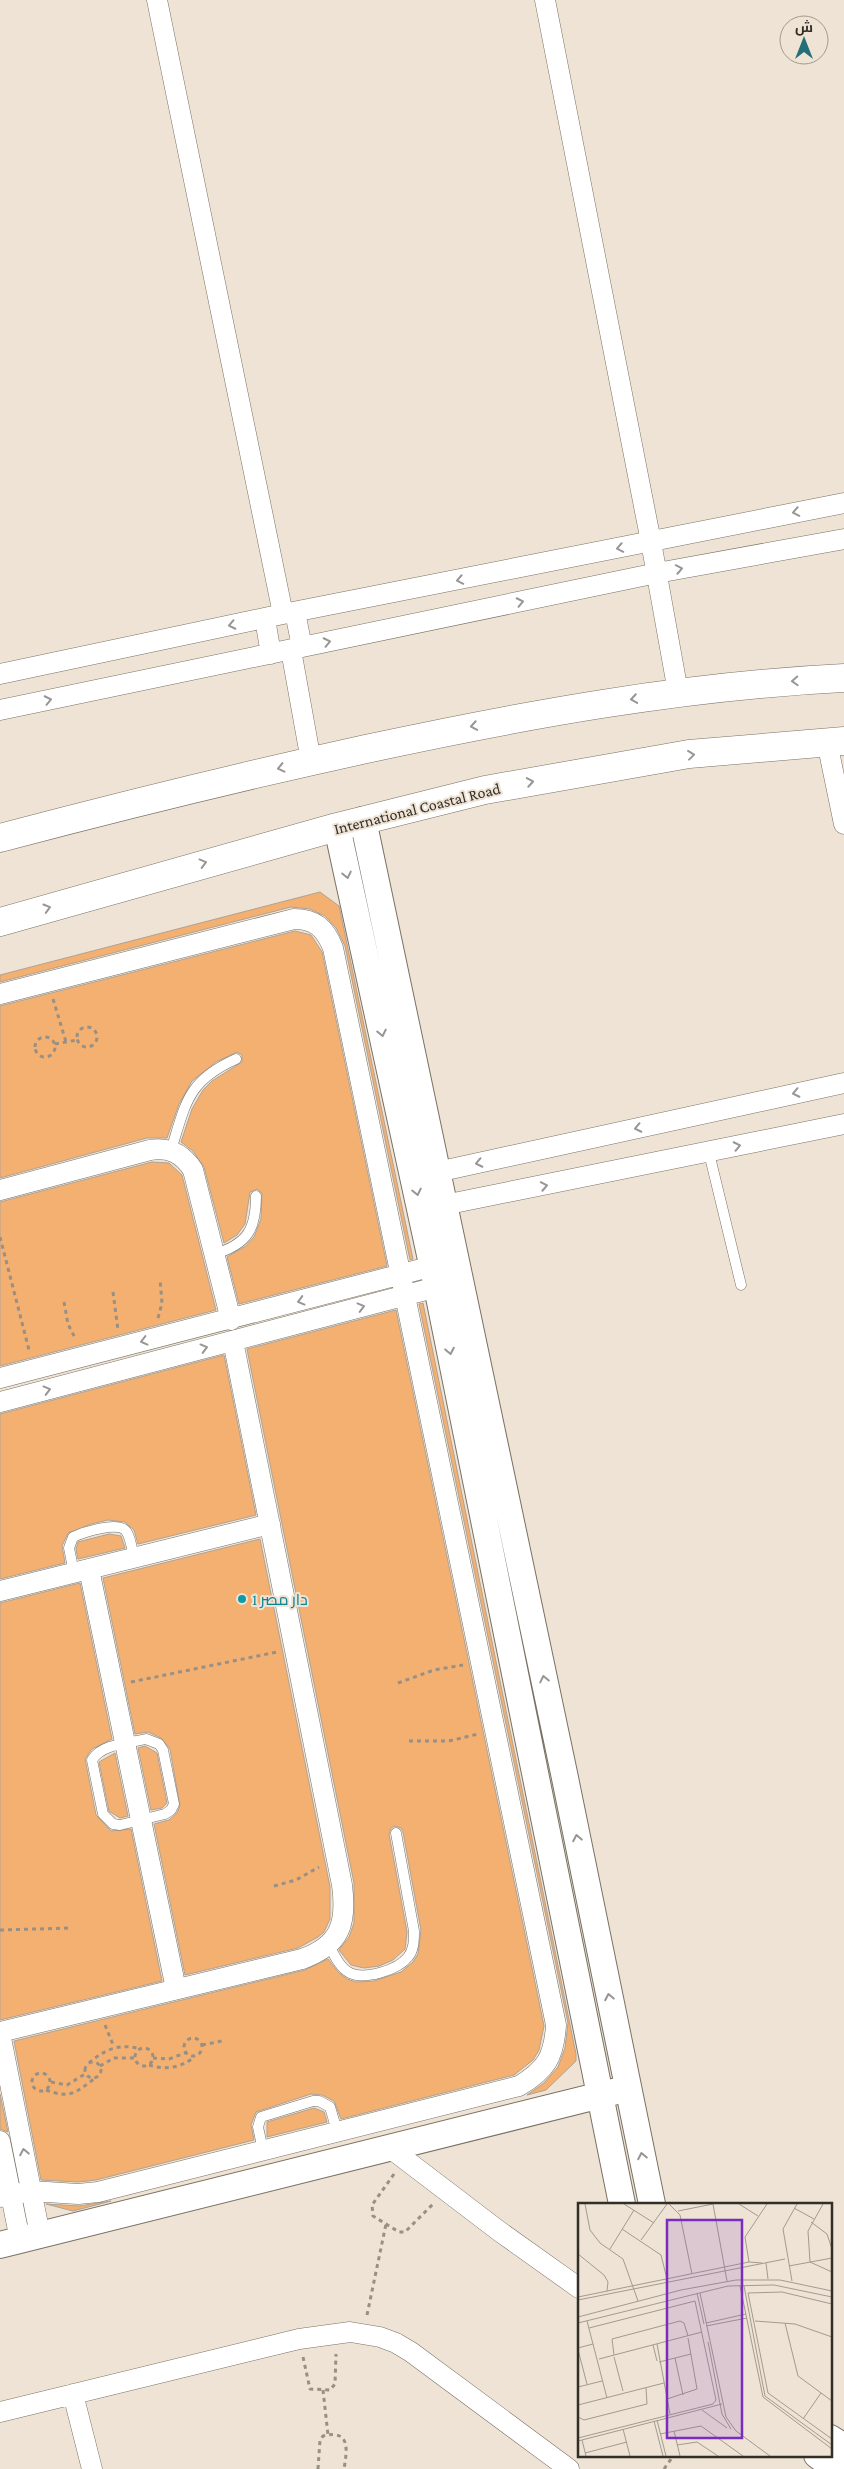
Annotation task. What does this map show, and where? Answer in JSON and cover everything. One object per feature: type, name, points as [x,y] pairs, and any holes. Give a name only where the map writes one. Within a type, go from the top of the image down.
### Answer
[{"type":"highway","points":[[0,838],[161,795],[467,727],[678,692],[775,682],[844,678]]},
{"type":"highway","name":"International Coastal Road","points":[[0,922],[337,827],[485,790],[689,754],[836,741]]},
{"type":"street","points":[[157,0],[311,761]]},
{"type":"street","points":[[545,0],[657,573],[678,692]]},
{"type":"street","points":[[0,674],[281,615],[844,503]]},
{"type":"street","points":[[0,710],[657,573],[844,538]]},
{"type":"street","points":[[281,615],[288,650]]},
{"type":"street","points":[[836,741],[844,824]]},
{"type":"street","points":[[363,820],[565,1778],[652,2203]]},
{"type":"street","points":[[337,827],[435,1276],[602,2095],[622,2203]]},
{"type":"street","points":[[0,994],[281,921],[307,919],[319,925],[328,935],[333,948],[554,2016],[555,2044],[548,2062],[535,2076],[519,2086],[98,2192],[78,2194],[31,2191],[5,2196]]},
{"type":"street","points":[[438,1172],[844,1083]]},
{"type":"street","points":[[444,1205],[844,1124]]},
{"type":"street","points":[[0,1190],[150,1150],[172,1150],[188,1161],[193,1170],[231,1320]]},
{"type":"street","points":[[0,1378],[231,1320],[400,1274],[435,1276]]},
{"type":"street","points":[[0,1402],[404,1295],[435,1276]]},
{"type":"street","points":[[20,2240],[31,2191],[0,2033],[302,1959],[316,1954],[337,1936],[345,1912],[342,1885],[233,1341]]},
{"type":"street","points":[[0,1591],[270,1524]]},
{"type":"street","points":[[81,1571],[113,1686],[176,1989]]},
{"type":"street","points":[[20,2240],[397,2154],[628,2089]]},
{"type":"street","points":[[0,2141],[5,2196],[20,2240]]},
{"type":"street","points":[[397,2154],[578,2287]]},
{"type":"street","points":[[0,2412],[299,2339],[337,2332],[363,2333],[380,2337],[411,2352],[569,2469]]},
{"type":"street","points":[[73,2394],[92,2469]]},
{"type":"street","points":[[832,2439],[844,2447]]},
{"type":"street","points":[[818,2456],[836,2469]]},
{"type":"lane","points":[[172,1150],[185,1107],[196,1086],[214,1069],[236,1059]]},
{"type":"lane","points":[[709,1152],[741,1285]]},
{"type":"lane","points":[[215,1254],[234,1248],[248,1234],[256,1216],[256,1196]]},
{"type":"lane","points":[[81,1571],[68,1548],[74,1537],[115,1526],[125,1529],[134,1558]]},
{"type":"lane","points":[[146,1739],[159,1744],[163,1750],[174,1796],[174,1804],[171,1810],[165,1814],[141,1821],[120,1825],[107,1820],[103,1814],[92,1768],[92,1760],[102,1750],[146,1739]]},
{"type":"lane","points":[[328,1945],[341,1966],[359,1976],[399,1966],[409,1956],[414,1944],[414,1931],[396,1833]]},
{"type":"lane","points":[[263,2150],[258,2127],[260,2117],[313,2101],[319,2101],[330,2107],[337,2131]]},
{"type":"path","points":[[48,982],[66,1042]]},
{"type":"path","points":[[85,1027],[90,1027],[98,1035],[98,1040],[90,1047],[80,1044],[77,1040],[80,1030],[85,1027]]},
{"type":"path","points":[[42,1037],[52,1039],[55,1044],[52,1054],[48,1056],[38,1054],[35,1050],[37,1040],[42,1037]]},
{"type":"path","points":[[55,1044],[77,1040]]},
{"type":"path","points":[[0,1237],[34,1369]]},
{"type":"path","points":[[150,1340],[162,1302],[160,1279]]},
{"type":"path","points":[[112,1292],[120,1348]]},
{"type":"path","points":[[64,1302],[68,1324],[86,1356]]},
{"type":"path","points":[[113,1686],[295,1648]]},
{"type":"path","points":[[398,1683],[434,1670],[480,1662]]},
{"type":"path","points":[[409,1741],[449,1741],[495,1730]]},
{"type":"path","points":[[274,1886],[296,1880],[336,1856]]},
{"type":"path","points":[[0,1930],[72,1928]]},
{"type":"path","points":[[135,2058],[140,2066],[149,2065],[158,2068],[178,2066],[201,2052],[202,2045],[196,2038],[187,2040],[184,2044],[185,2053]]},
{"type":"path","points":[[202,2045],[222,2041]]},
{"type":"path","points":[[85,2074],[86,2066],[89,2063],[114,2047],[132,2046],[150,2050],[154,2058]]},
{"type":"path","points":[[135,2058],[140,2049]]},
{"type":"path","points":[[154,2058],[169,2059],[185,2053],[194,2057]]},
{"type":"path","points":[[100,2066],[114,2058],[135,2058]]},
{"type":"path","points":[[149,2065],[154,2058]]},
{"type":"path","points":[[89,2063],[93,2062],[100,2066]]},
{"type":"path","points":[[46,2090],[50,2082],[49,2077],[40,2073],[33,2079],[34,2088],[63,2095],[70,2094],[94,2079],[100,2074],[100,2066]]},
{"type":"path","points":[[85,2074],[94,2079]]},
{"type":"path","points":[[50,2082],[67,2085],[85,2074]]},
{"type":"path","points":[[397,2154],[372,2205],[373,2216],[399,2232],[405,2232],[446,2191]]},
{"type":"path","points":[[363,2333],[386,2224]]},
{"type":"path","points":[[299,2339],[309,2385],[314,2390],[330,2390],[334,2384],[337,2332]]},
{"type":"path","points":[[323,2390],[328,2435]]},
{"type":"path","points":[[318,2469],[320,2440],[323,2436],[328,2435],[342,2437],[346,2440],[344,2469]]},
{"type":"path","points":[[664,2469],[673,2456]]},
{"type":"building","points":[[320,892],[339,906],[413,1259],[410,1260],[345,946],[336,928],[325,916],[310,909],[291,907],[0,982],[0,975]]},
{"type":"building","points":[[295,931],[311,935],[322,952],[387,1266],[239,1304],[227,1257],[246,1246],[254,1237],[261,1219],[262,1193],[257,1189],[250,1192],[245,1224],[237,1235],[224,1243],[204,1167],[193,1151],[181,1142],[192,1109],[203,1090],[212,1081],[242,1062],[242,1055],[237,1052],[216,1062],[192,1081],[179,1104],[167,1138],[147,1138],[0,1178],[0,1006]]},
{"type":"building","points":[[152,1162],[169,1163],[182,1175],[216,1310],[0,1366],[0,1202]]},
{"type":"building","points":[[423,1303],[576,2054],[576,2061],[546,2090],[527,2095],[544,2083],[558,2067],[565,2048],[568,2023],[419,1304]]},
{"type":"building","points":[[396,1310],[544,2026],[539,2050],[533,2060],[514,2075],[341,2119],[334,2101],[322,2095],[311,2094],[256,2112],[251,2125],[254,2140],[96,2180],[78,2182],[41,2180],[14,2041],[305,1970],[328,1959],[338,1972],[347,1979],[356,1982],[374,1981],[401,1972],[413,1962],[418,1954],[421,1930],[403,1832],[401,1828],[395,1826],[391,1828],[389,1834],[407,1932],[405,1949],[393,1960],[379,1966],[364,1968],[351,1965],[339,1950],[349,1937],[354,1923],[354,1883],[247,1349]]},
{"type":"building","points":[[224,1355],[256,1515],[138,1544],[134,1530],[125,1522],[108,1520],[91,1524],[68,1533],[62,1546],[65,1563],[0,1579],[0,1414]]},
{"type":"building","points":[[109,1534],[121,1536],[125,1548],[78,1559],[76,1549],[78,1542]]},
{"type":"building","points":[[260,1539],[330,1887],[330,1919],[324,1932],[298,1948],[185,1975],[154,1824],[169,1820],[177,1813],[180,1806],[170,1749],[161,1738],[148,1732],[135,1734],[103,1578]]},
{"type":"building","points":[[80,1583],[112,1739],[92,1749],[85,1759],[96,1815],[111,1831],[131,1829],[162,1981],[0,2020],[0,1603]]},
{"type":"building","points":[[145,1746],[157,1753],[167,1803],[162,1808],[151,1810],[138,1748]]},
{"type":"building","points":[[115,1753],[128,1816],[120,1818],[109,1811],[99,1762]]},
{"type":"building","points":[[0,2094],[8,2132],[0,2129]]},
{"type":"building","points":[[314,2108],[324,2112],[327,2122],[267,2137],[267,2122]]},
{"type":"building","points":[[111,2201],[73,2211],[46,2204],[79,2206]]},
{"type":"place","name":"دار مصر 1","points":[[242,1599]]}]
